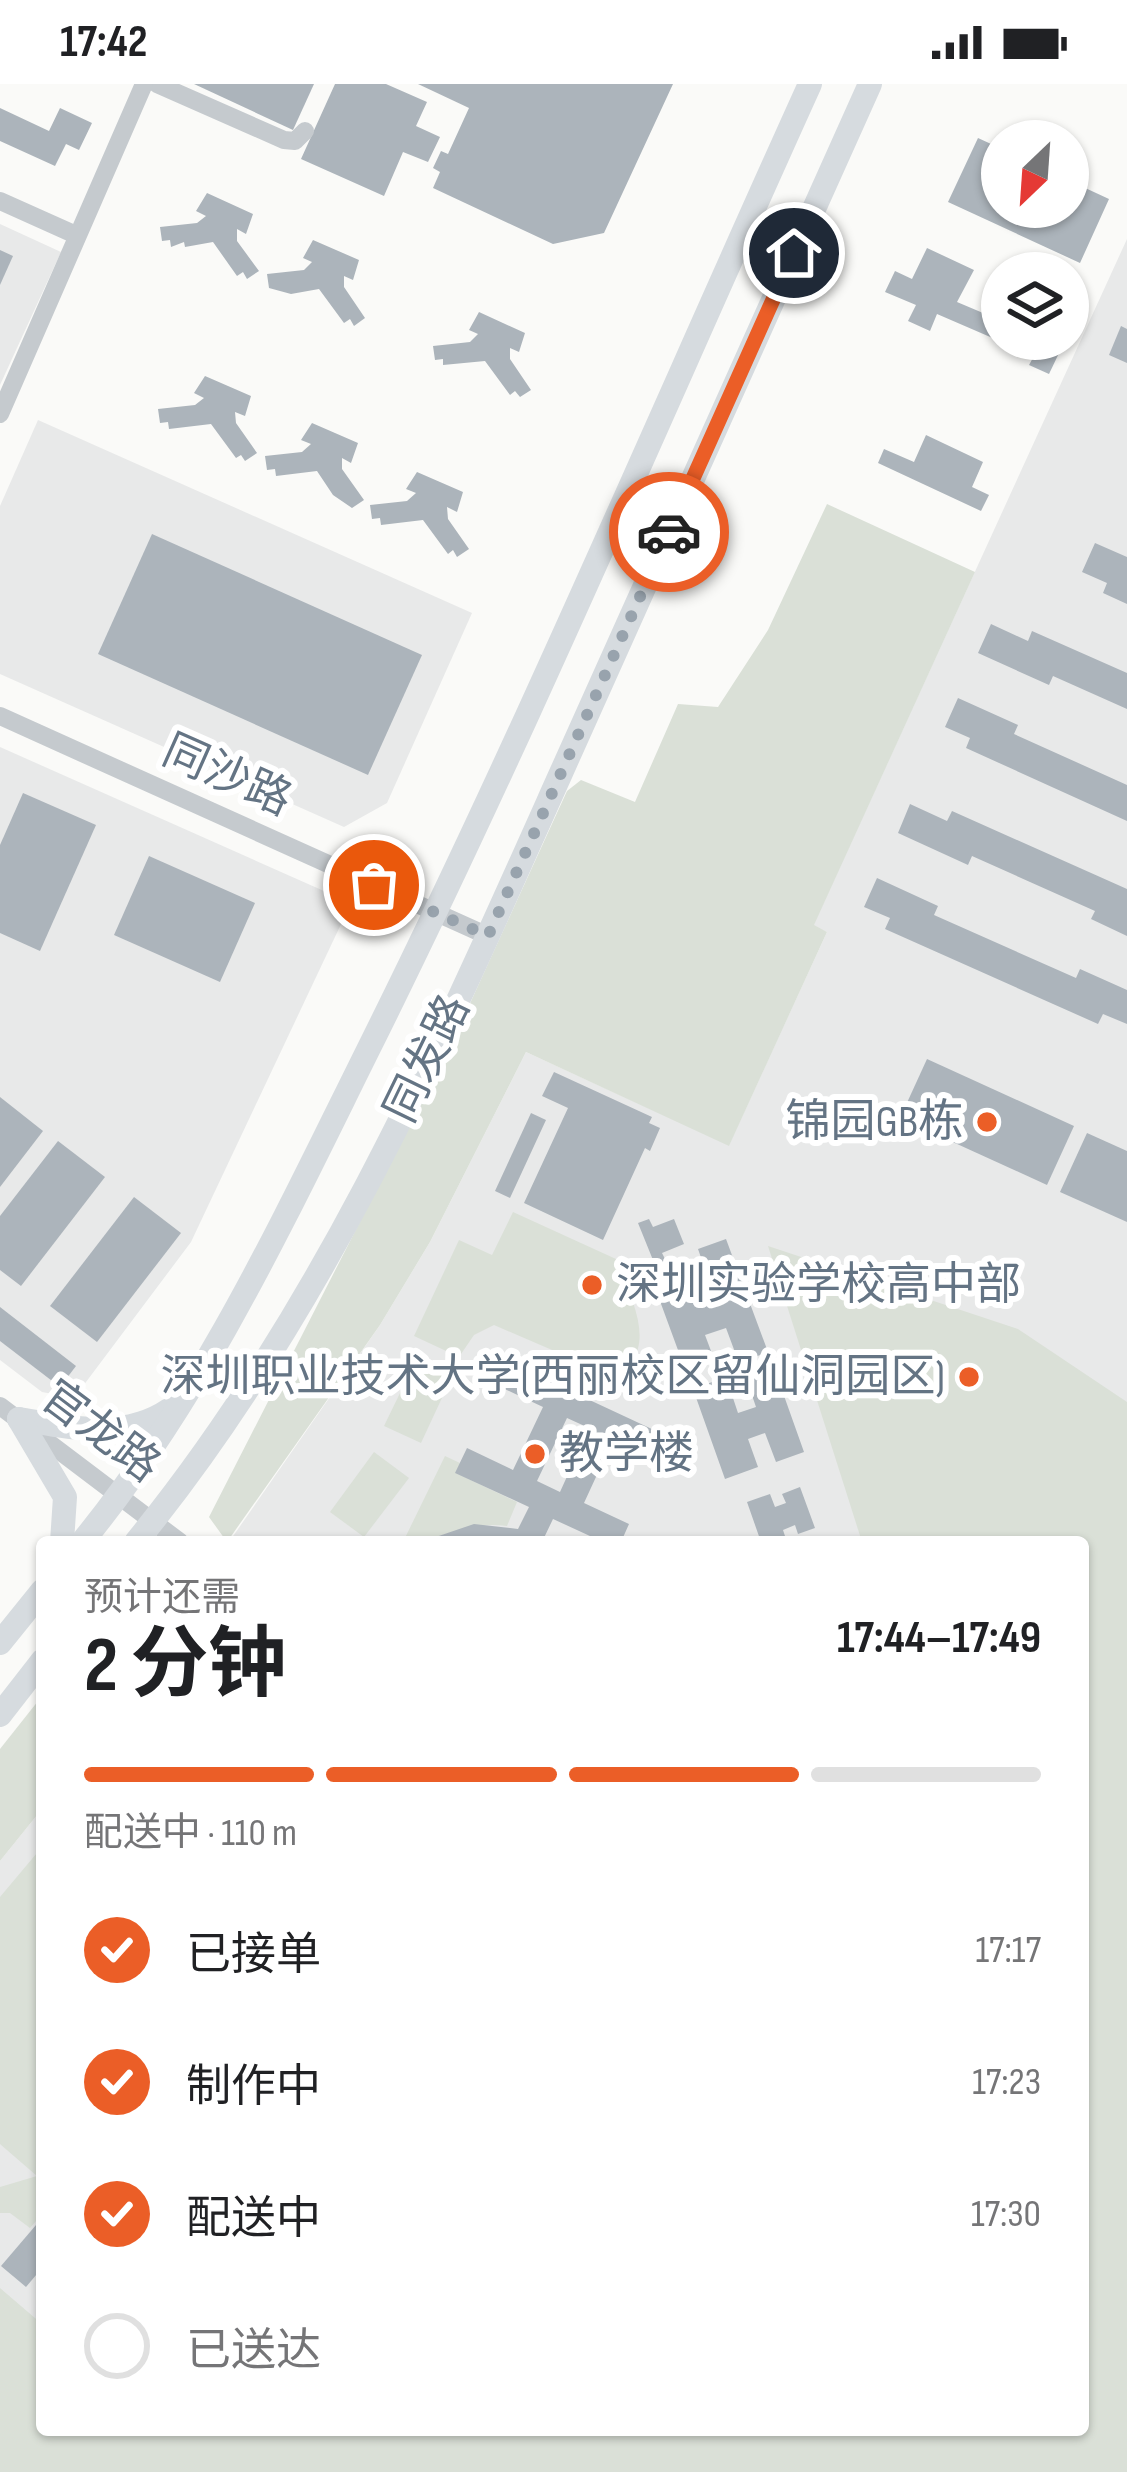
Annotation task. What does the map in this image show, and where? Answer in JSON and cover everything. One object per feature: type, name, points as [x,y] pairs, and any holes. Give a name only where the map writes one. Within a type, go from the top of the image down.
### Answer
[{"type":"main road","name":"同发路","points":[[87,1536],[143,1468],[150,1445],[273,1240],[436,913],[810,84]]},
{"type":"main road","name":"同发路","points":[[141,1536],[233,1414],[287,1327],[488,936],[870,84]]},
{"type":"main road","points":[[9,1413],[86,1430],[120,1428],[158,1418],[179,1400]]},
{"type":"main road","points":[[9,1413],[65,1497],[62,1536]]},
{"type":"main road","points":[[22,1616],[36,1589]]},
{"type":"main road","points":[[0,1643],[36,1598]]},
{"type":"main road","points":[[0,1715],[36,1669]]},
{"type":"street","points":[[0,414],[144,84]]},
{"type":"street","points":[[157,84],[289,142],[304,131]]},
{"type":"street","points":[[0,201],[76,235]]},
{"type":"street","name":"同沙路","points":[[0,716],[488,936]]},
{"type":"street","name":"官龙路","points":[[9,1413],[172,1536]]},
{"type":"shaded area","points":[[0,224],[61,252],[0,385]]},
{"type":"shaded area","name":"深圳职业技术大学(西丽校区留仙洞园区)","points":[[1127,239],[1127,2452],[1059,2472],[0,2472],[0,1861],[36,1816],[36,2436],[1089,2436],[1089,1536],[233,1536],[380,1325],[430,1242],[526,1052],[729,1145],[827,932],[813,926],[1072,360],[1089,360],[1089,322]]},
{"type":"shaded area","points":[[38,420],[472,613],[387,803],[344,827],[0,674],[0,506]]},
{"type":"shaded area","points":[[827,504],[975,572],[814,925],[827,932],[729,1146],[526,1052],[430,1242],[380,1325],[231,1536],[223,1536],[209,1517],[456,1034],[567,791],[581,780],[635,802],[678,704],[718,707],[768,630]]},
{"type":"shaded area","points":[[0,747],[351,903],[191,1242],[74,1398],[42,1392],[0,1360]]},
{"type":"shaded area","points":[[513,1212],[616,1259],[638,1323],[636,1354],[627,1366],[610,1375],[494,1325],[474,1335],[459,1357],[414,1336],[459,1240],[492,1255]]},
{"type":"shaded area","points":[[768,1246],[1018,1329],[1127,1402],[1127,2472],[0,2472],[0,2288],[36,2319],[36,2436],[1089,2436],[1089,1536],[860,1536]]},
{"type":"shaded area","points":[[418,1356],[454,1372],[421,1443],[384,1426]]},
{"type":"shaded area","points":[[374,1452],[409,1478],[365,1536],[330,1512]]},
{"type":"shaded area","points":[[445,1456],[460,1463],[456,1473],[517,1502],[507,1526],[406,1536]]},
{"type":"shaded area","points":[[36,1704],[36,1816],[0,1861],[0,1749]]},
{"type":"shaded area","points":[[36,1854],[36,2175],[0,2144],[0,1897]]},
{"type":"shaded area","points":[[36,2176],[36,2221],[30,2228],[10,2213],[0,2213],[0,2187]]},
{"type":"building","points":[[194,84],[314,84],[293,130]]},
{"type":"building","points":[[335,84],[386,84],[427,102],[416,126],[440,137],[428,162],[403,152],[384,196],[301,159]]},
{"type":"building","points":[[418,84],[673,84],[604,233],[553,244],[433,188],[440,172],[433,168],[441,151],[448,154],[469,108]]},
{"type":"building","points":[[0,108],[49,131],[60,108],[92,123],[79,150],[66,144],[55,166],[0,141]]},
{"type":"building","points":[[978,138],[981,139],[981,217],[948,202]]},
{"type":"building","points":[[1089,190],[1109,199],[1085,252],[1056,252],[1004,228],[1089,228]]},
{"type":"building","points":[[207,193],[253,214],[246,234],[237,229],[237,241],[259,271],[247,279],[243,272],[237,276],[213,242],[171,247],[170,240],[162,241],[160,227],[197,223],[206,216],[196,211]]},
{"type":"building","points":[[313,240],[359,260],[353,280],[344,276],[344,287],[365,318],[354,326],[350,319],[344,323],[319,289],[291,294],[269,288],[267,274],[304,270],[312,262],[303,258]]},
{"type":"building","points":[[927,248],[974,270],[957,302],[981,312],[981,333],[937,314],[930,331],[908,321],[916,305],[885,292],[895,271],[912,279]]},
{"type":"building","points":[[0,250],[13,256],[0,285]]},
{"type":"building","points":[[479,312],[525,333],[519,352],[510,348],[510,359],[531,390],[520,397],[515,391],[510,395],[485,361],[443,365],[443,359],[435,360],[433,346],[470,342],[478,334],[469,330]]},
{"type":"building","points":[[1121,326],[1127,329],[1127,363],[1109,355]]},
{"type":"building","points":[[1032,360],[1056,360],[1049,374],[1029,365]]},
{"type":"building","points":[[205,376],[251,396],[245,416],[235,412],[236,423],[257,453],[245,461],[241,455],[236,458],[211,424],[169,429],[168,422],[160,423],[158,409],[195,405],[204,398],[194,393]]},
{"type":"building","points":[[312,423],[358,443],[351,463],[342,458],[342,469],[364,500],[352,508],[333,495],[317,471],[276,476],[275,469],[267,470],[265,456],[302,452],[311,444],[301,440]]},
{"type":"building","points":[[926,435],[983,462],[972,487],[989,495],[981,511],[878,463],[884,449],[914,462]]},
{"type":"building","points":[[417,472],[463,492],[457,512],[447,507],[448,519],[469,549],[457,557],[453,550],[448,554],[423,520],[381,525],[380,518],[372,519],[370,505],[407,501],[416,493],[406,489]]},
{"type":"building","points":[[152,534],[422,655],[368,775],[98,654]]},
{"type":"building","points":[[1095,543],[1127,557],[1127,604],[1103,593],[1107,583],[1082,572]]},
{"type":"building","points":[[991,624],[1028,641],[1032,631],[1127,673],[1127,709],[1053,676],[1049,685],[978,653]]},
{"type":"building","points":[[958,698],[1018,725],[1014,734],[1127,785],[1127,821],[966,748],[970,738],[945,727]]},
{"type":"building","points":[[23,793],[96,825],[40,951],[0,933],[0,845]]},
{"type":"building","points":[[910,804],[947,821],[952,811],[1127,889],[1127,936],[1091,919],[1095,911],[972,856],[968,865],[898,833]]},
{"type":"building","points":[[149,856],[255,903],[220,982],[114,935]]},
{"type":"building","points":[[877,878],[938,906],[934,915],[1076,978],[1080,969],[1127,990],[1127,1024],[1103,1014],[1098,1024],[885,929],[890,918],[864,907]]},
{"type":"building","name":"锦园GB栋","points":[[927,1059],[1074,1126],[1047,1185],[900,1118]]},
{"type":"building","points":[[554,1072],[652,1117],[649,1123],[660,1128],[650,1151],[645,1148],[603,1240],[524,1203],[568,1108],[542,1096]]},
{"type":"building","points":[[0,1097],[43,1131],[0,1187]]},
{"type":"building","points":[[531,1113],[546,1120],[510,1198],[495,1191]]},
{"type":"building","points":[[1087,1133],[1127,1151],[1127,1222],[1060,1192]]},
{"type":"building","points":[[58,1141],[105,1177],[21,1286],[0,1270],[0,1216]]},
{"type":"building","points":[[134,1197],[181,1233],[97,1342],[50,1306]]},
{"type":"building","points":[[649,1219],[653,1227],[674,1219],[684,1244],[662,1253],[666,1261],[655,1265],[638,1223]]},
{"type":"building","points":[[726,1239],[768,1352],[739,1363],[726,1328],[705,1335],[711,1351],[682,1361],[653,1282],[682,1272],[691,1297],[712,1289],[698,1249]]},
{"type":"building","points":[[0,1307],[76,1366],[60,1387],[0,1341]]},
{"type":"building","name":"教学楼","points":[[506,1361],[669,1437],[658,1461],[613,1440],[584,1503],[629,1524],[624,1536],[590,1536],[553,1519],[545,1536],[439,1536],[474,1524],[518,1529],[529,1507],[455,1473],[467,1448],[513,1470],[543,1407],[496,1385]],"holes":[[[567,1418],[589,1428],[560,1492],[537,1481]]]},
{"type":"building","points":[[772,1362],[804,1452],[776,1462],[765,1433],[748,1439],[758,1467],[725,1479],[693,1389],[726,1377],[738,1413],[756,1407],[744,1372]]},
{"type":"building","points":[[800,1487],[815,1528],[798,1534],[795,1525],[783,1530],[785,1536],[759,1536],[747,1502],[770,1494],[775,1507],[786,1503],[782,1494]]},
{"type":"building","points":[[36,2225],[36,2275],[26,2287],[1,2266]]},
{"type":"way so far","points":[[374,885],[488,936],[669,532]]},
{"type":"place","name":"锦园GB栋","points":[[987,1122]]},
{"type":"place","name":"深圳实验学校高中部","points":[[592,1285]]},
{"type":"place","name":"深圳职业技术大学(西丽校区留仙洞园区)","points":[[969,1377]]},
{"type":"place","name":"教学楼","points":[[535,1454]]},
{"type":"route","points":[[669,532],[794,253]]}]
